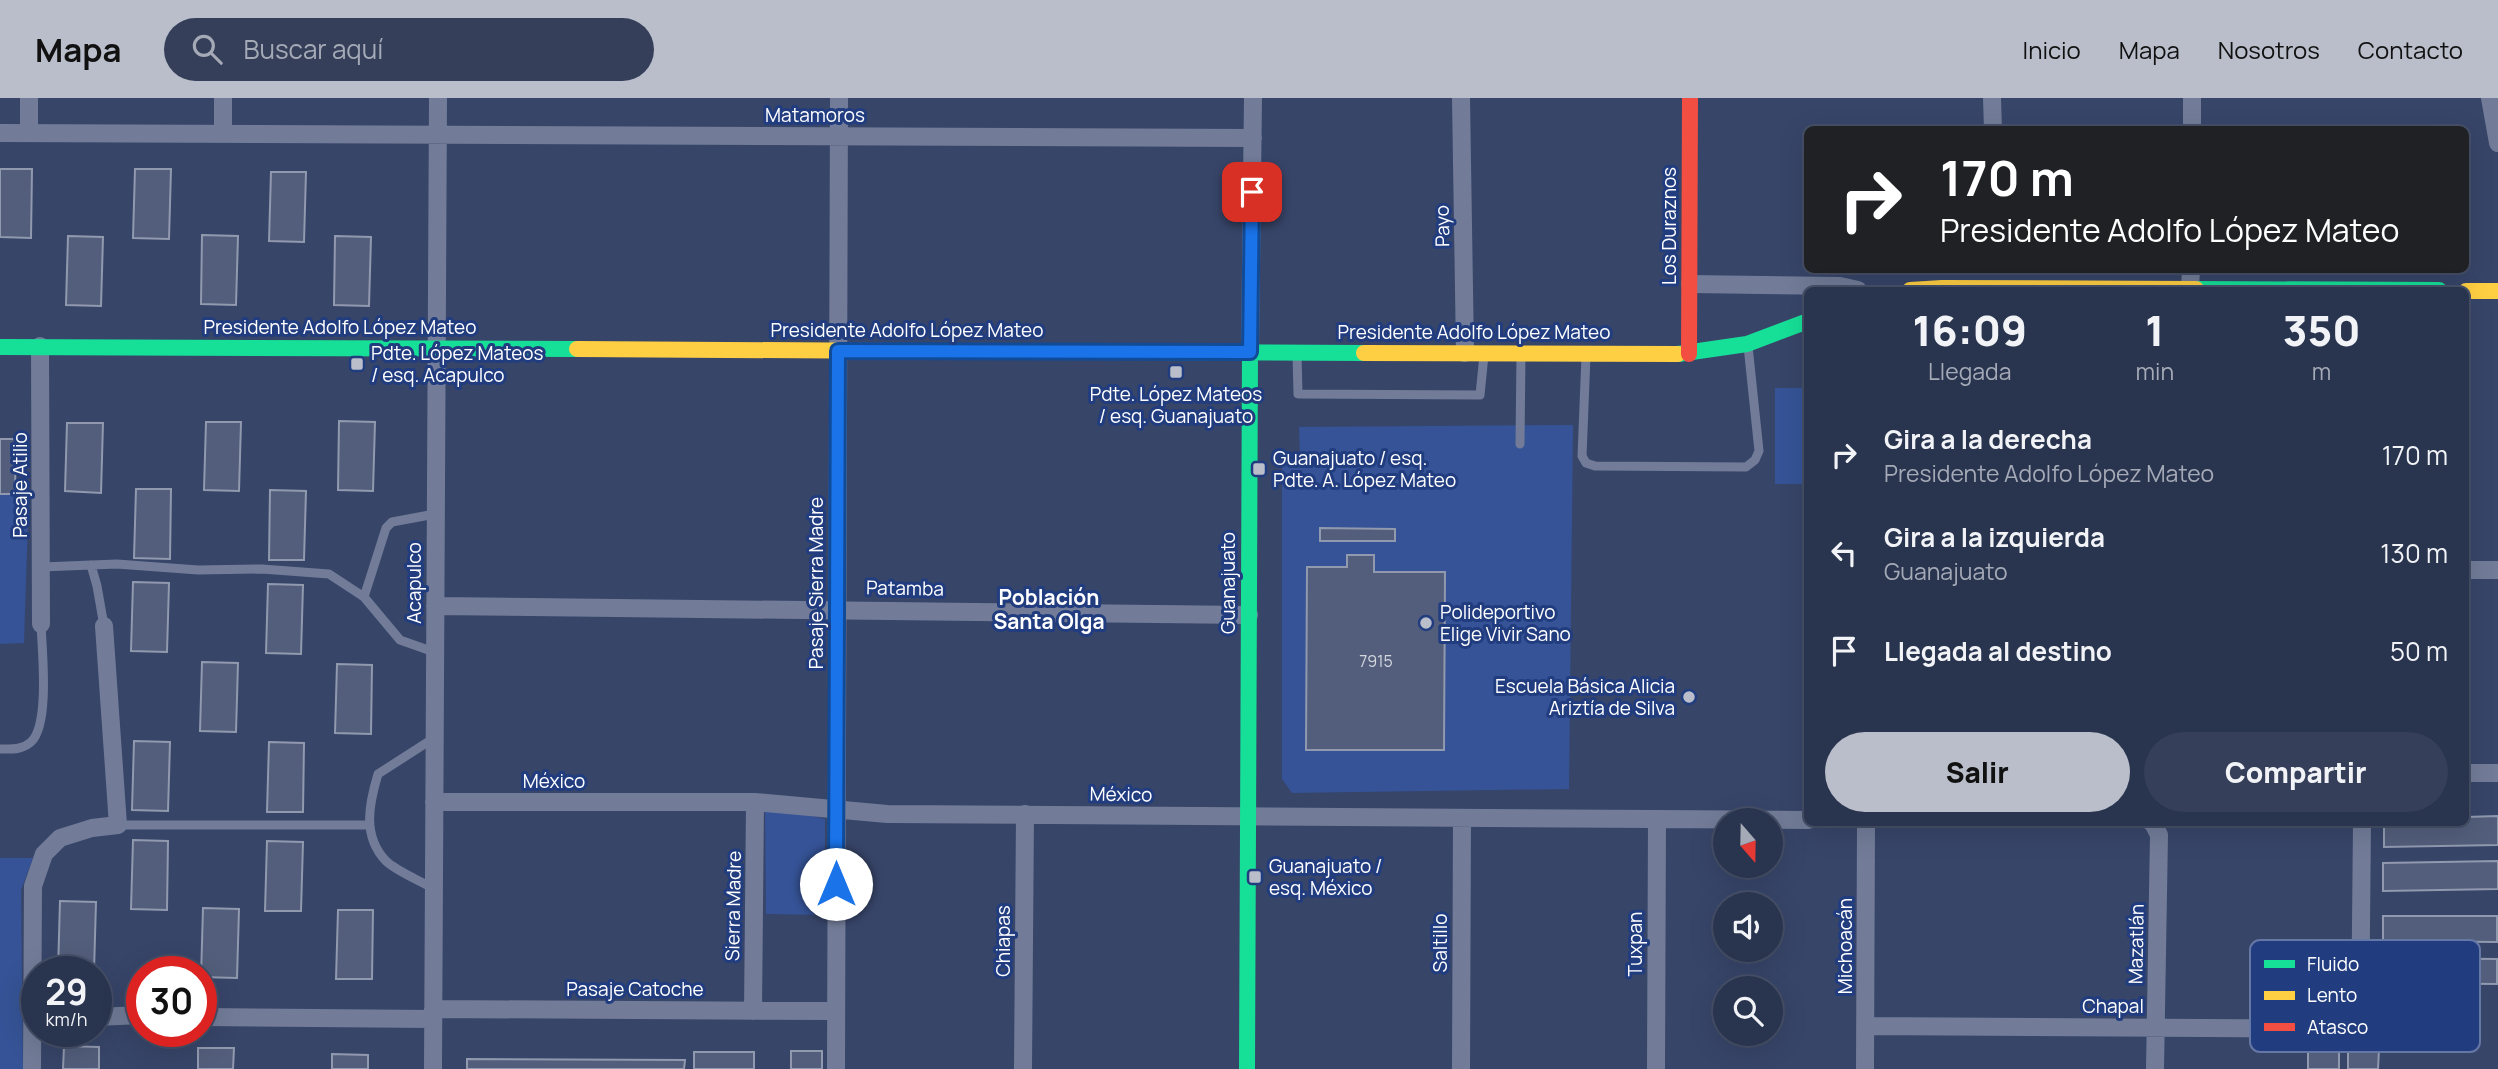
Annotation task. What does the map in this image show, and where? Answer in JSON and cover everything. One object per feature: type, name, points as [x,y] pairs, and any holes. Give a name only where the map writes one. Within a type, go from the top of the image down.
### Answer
[{"type":"street","points":[[29,98],[29,133]]},
{"type":"street","points":[[223,98],[223,134]]},
{"type":"street","name":"Acapulco","points":[[433,1069],[438,98]]},
{"type":"street","name":"Pasaje Sierra Madre","points":[[836,1069],[839,98]]},
{"type":"street","name":"Guanajuato","points":[[1247,1069],[1253,98]]},
{"type":"street","name":"Payo","points":[[1461,98],[1465,354]]},
{"type":"street","name":"Los Duraznos","points":[[1689,354],[1690,98]]},
{"type":"street","points":[[1992,98],[1993,126]]},
{"type":"street","points":[[2192,98],[2192,126]]},
{"type":"street","points":[[2490,98],[2498,144]]},
{"type":"street","name":"Matamoros","points":[[0,133],[1253,138]]},
{"type":"street","points":[[1690,284],[1844,287]]},
{"type":"street","points":[[2469,291],[2498,291]]},
{"type":"street","name":"Presidente Adolfo López Mateo","points":[[0,347],[1689,354],[1747,345],[1804,323]]},
{"type":"street","name":"Pasaje Atilio","points":[[40,346],[41,624]]},
{"type":"street","points":[[2469,570],[2498,570]]},
{"type":"street","name":"Patamba","points":[[435,606],[1249,615]]},
{"type":"street","points":[[34,956],[33,886],[44,854],[60,838],[92,828],[118,825],[104,626]]},
{"type":"street","points":[[2469,773],[2498,773]]},
{"type":"street","name":"México","points":[[434,802],[755,802],[887,814],[1804,820]]},
{"type":"street","name":"Sierra Madre","points":[[753,1011],[755,802]]},
{"type":"street","name":"Chiapas","points":[[1023,1069],[1025,814]]},
{"type":"street","name":"Saltillo","points":[[1461,1069],[1462,818]]},
{"type":"street","name":"Tuxpan","points":[[1656,1069],[1657,819]]},
{"type":"street","name":"Michoacán","points":[[1865,1069],[1866,826]]},
{"type":"street","name":"Mazatlán","points":[[2155,826],[2158,835],[2155,1069]]},
{"type":"street","name":"Chapal","points":[[2361,940],[2362,826]]},
{"type":"street","name":"Pasaje Catoche","points":[[217,1017],[836,1011]]},
{"type":"street","name":"Chapal","points":[[1865,1026],[2250,1028]]},
{"type":"street","points":[[32,1069],[33,1047]]},
{"type":"lane","points":[[1586,354],[1582,456],[1587,463],[1595,466],[1746,467],[1755,460],[1759,451],[1747,345]]},
{"type":"lane","points":[[1297,353],[1298,394],[1480,395],[1484,353]]},
{"type":"lane","points":[[1520,444],[1521,354]]},
{"type":"lane","points":[[364,597],[386,528],[392,522],[435,514]]},
{"type":"lane","points":[[41,567],[117,564],[198,570],[262,569],[328,574],[364,597],[401,640],[434,652]]},
{"type":"lane","points":[[91,565],[104,626]]},
{"type":"lane","points":[[0,749],[18,749],[32,741],[43,719],[41,624]]},
{"type":"lane","points":[[434,738],[377,774],[369,805],[370,836],[387,862],[434,889]]},
{"type":"lane","points":[[118,825],[370,825]]},
{"type":"shaded area","points":[[1775,388],[1804,388],[1804,484],[1775,484]]},
{"type":"shaded area","name":"Polideportivo Elige Vivir Sano","points":[[1573,425],[1569,789],[1292,793],[1282,779],[1282,459],[1300,458],[1299,427]]},
{"type":"shaded area","points":[[29,489],[24,643],[0,644],[0,491]]},
{"type":"shaded area","points":[[786,810],[825,819],[825,915],[766,914],[765,811]]},
{"type":"shaded area","points":[[0,858],[33,858],[21,890],[23,1069],[0,1069]]},
{"type":"building","points":[[0,169],[32,169],[31,238],[0,237]]},
{"type":"building","points":[[135,169],[171,169],[169,239],[133,238]]},
{"type":"building","points":[[271,172],[306,172],[304,242],[269,241]]},
{"type":"building","points":[[202,235],[238,236],[236,305],[201,304]]},
{"type":"building","points":[[68,236],[103,237],[101,306],[66,305]]},
{"type":"building","points":[[335,236],[371,237],[369,306],[334,305]]},
{"type":"building","points":[[339,421],[375,422],[373,491],[338,490]]},
{"type":"building","points":[[206,422],[241,422],[239,491],[204,490]]},
{"type":"building","points":[[67,423],[103,423],[101,493],[65,491]]},
{"type":"building","points":[[0,439],[16,439],[15,494],[0,494]]},
{"type":"building","points":[[136,489],[171,489],[170,559],[134,558]]},
{"type":"building","points":[[270,490],[306,491],[304,560],[269,560]]},
{"type":"building","points":[[1320,528],[1395,529],[1395,541],[1320,541]]},
{"type":"building","points":[[1347,555],[1374,555],[1374,572],[1445,572],[1444,750],[1306,750],[1307,567],[1347,567]]},
{"type":"building","points":[[133,582],[169,583],[167,652],[131,651]]},
{"type":"building","points":[[268,584],[303,585],[301,654],[266,653]]},
{"type":"building","points":[[202,662],[238,663],[236,732],[200,731]]},
{"type":"building","points":[[337,664],[372,665],[371,734],[335,733]]},
{"type":"building","points":[[134,741],[170,742],[168,811],[132,810]]},
{"type":"building","points":[[269,742],[304,743],[303,812],[267,812]]},
{"type":"building","points":[[2498,816],[2498,845],[2384,847],[2384,826],[2469,826],[2469,817]]},
{"type":"building","points":[[133,840],[168,841],[167,910],[131,909]]},
{"type":"building","points":[[267,841],[303,842],[301,911],[265,911]]},
{"type":"building","points":[[2498,861],[2498,889],[2383,891],[2383,863]]},
{"type":"building","points":[[60,901],[96,902],[94,956],[58,956]]},
{"type":"building","points":[[203,908],[239,909],[237,978],[217,977],[217,956],[202,956]]},
{"type":"building","points":[[338,910],[373,910],[372,979],[336,979]]},
{"type":"building","points":[[2383,916],[2497,916],[2497,942],[2383,940]]},
{"type":"building","points":[[2480,959],[2497,959],[2497,984],[2480,984]]},
{"type":"building","points":[[64,1047],[99,1047],[99,1069],[63,1069]]},
{"type":"building","points":[[198,1048],[234,1048],[233,1069],[198,1069]]},
{"type":"building","points":[[791,1051],[822,1051],[822,1069],[791,1069]]},
{"type":"building","points":[[694,1052],[754,1052],[754,1069],[694,1069]]},
{"type":"building","points":[[2308,1052],[2339,1052],[2339,1069],[2308,1069]]},
{"type":"building","points":[[2348,1052],[2379,1052],[2378,1069],[2348,1069]]},
{"type":"building","points":[[332,1054],[368,1055],[368,1069],[332,1069]]},
{"type":"building","points":[[467,1059],[685,1060],[684,1069],[467,1069]]},
{"type":"traffic: fast","points":[[1678,354],[1747,344],[1804,323]]},
{"type":"traffic: fast","points":[[0,347],[577,349]]},
{"type":"traffic: fast","points":[[906,351],[1364,353]]},
{"type":"traffic: fast","points":[[1247,1069],[1250,352]]},
{"type":"traffic: slow","points":[[2469,291],[2498,291]]},
{"type":"traffic: slow","points":[[577,349],[906,351]]},
{"type":"traffic: slow","points":[[1364,353],[1678,354]]},
{"type":"traffic: jam","points":[[1689,354],[1690,98]]},
{"type":"place","name":"Pdte. López Mateos / esq. Acapulco","points":[[357,364]]},
{"type":"place","name":"Pdte. López Mateos / esq. Guanajuato","points":[[1176,372]]},
{"type":"place","name":"Guanajuato / esq. Pdte. A. López Mateo","points":[[1259,469]]},
{"type":"place","name":"Polideportivo Elige Vivir Sano","points":[[1426,623]]},
{"type":"place","name":"Escuela Básica Alicia Ariztía de Silva","points":[[1689,697]]},
{"type":"place","name":"Guanajuato / esq. México","points":[[1255,877]]},
{"type":"district","name":"Población Santa Olga","points":[[1049,609]]},
{"type":"route","points":[[836,884],[838,351],[1250,352],[1252,192]]}]
